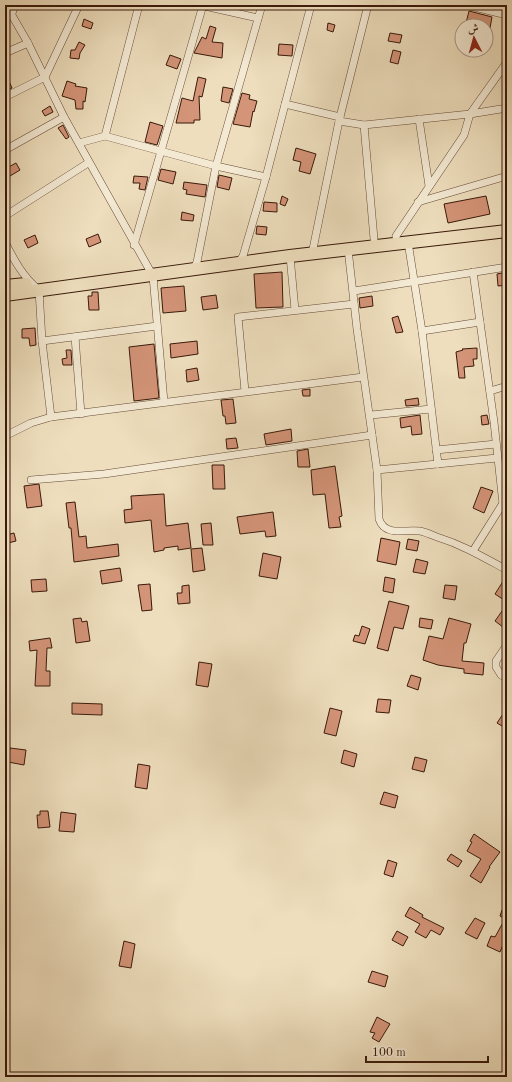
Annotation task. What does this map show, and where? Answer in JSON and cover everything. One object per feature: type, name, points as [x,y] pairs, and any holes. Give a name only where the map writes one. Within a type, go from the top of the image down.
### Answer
[{"type":"main road","points":[[5,286],[35,286],[151,272],[312,250],[374,239],[507,222]]},
{"type":"main road","points":[[241,260],[290,256],[312,250],[348,249],[507,230]]},
{"type":"main road","points":[[5,295],[35,286]]},
{"type":"street","points":[[6,5],[28,43],[64,118],[80,143],[88,163],[134,245],[151,272],[164,402]]},
{"type":"street","points":[[12,13],[15,5]]},
{"type":"street","points":[[5,97],[45,77],[79,5]]},
{"type":"street","points":[[105,136],[140,5]]},
{"type":"street","points":[[134,245],[162,151],[202,5],[258,18]]},
{"type":"street","points":[[196,266],[216,166],[262,5]]},
{"type":"street","points":[[241,260],[266,177],[311,5]]},
{"type":"street","points":[[312,250],[339,119],[368,5]]},
{"type":"street","points":[[466,5],[507,15]]},
{"type":"street","points":[[5,53],[28,43]]},
{"type":"street","points":[[396,236],[464,134],[470,114],[507,62]]},
{"type":"street","points":[[285,104],[364,125],[470,114],[507,108]]},
{"type":"street","points":[[5,150],[64,118]]},
{"type":"street","points":[[419,119],[429,186]]},
{"type":"street","points":[[364,125],[374,239]]},
{"type":"street","points":[[80,143],[105,136],[216,166],[266,177]]},
{"type":"street","points":[[5,216],[88,163]]},
{"type":"street","points":[[418,202],[507,176]]},
{"type":"street","points":[[5,242],[17,265],[35,286],[51,417]]},
{"type":"street","points":[[408,242],[422,331],[438,464]]},
{"type":"street","points":[[348,249],[363,377],[370,415],[377,470],[379,520],[381,526],[387,530],[420,531],[473,551],[507,570]]},
{"type":"street","points":[[290,256],[295,310]]},
{"type":"street","points":[[354,291],[507,267]]},
{"type":"street","points":[[473,272],[490,391],[503,504]]},
{"type":"street","points":[[245,391],[238,318],[354,304]]},
{"type":"street","points":[[422,331],[480,322]]},
{"type":"street","points":[[42,341],[157,326]]},
{"type":"street","points":[[75,337],[81,414]]},
{"type":"street","points":[[5,436],[31,423],[51,417],[363,377]]},
{"type":"street","points":[[490,391],[507,386]]},
{"type":"street","points":[[370,415],[431,409]]},
{"type":"street","points":[[31,480],[104,474],[372,435]]},
{"type":"street","points":[[436,450],[496,444]]},
{"type":"street","points":[[377,470],[497,458]]},
{"type":"street","points":[[473,551],[507,497]]},
{"type":"street","points":[[507,645],[496,661],[496,667],[501,675],[507,678]]},
{"type":"building","points":[[469,11],[492,17],[492,18],[467,18]]},
{"type":"building","points":[[84,19],[93,23],[91,29],[82,26]]},
{"type":"building","points":[[328,23],[335,25],[333,32],[327,30]]},
{"type":"building","points":[[210,26],[216,28],[212,42],[223,43],[222,58],[194,53],[202,37],[206,39]]},
{"type":"building","points":[[390,33],[402,35],[400,43],[388,41]]},
{"type":"building","points":[[79,42],[85,45],[80,53],[79,59],[70,58],[71,50],[75,50]]},
{"type":"building","points":[[279,44],[293,45],[292,56],[278,55]]},
{"type":"building","points":[[393,50],[401,52],[398,64],[390,62]]},
{"type":"building","points":[[170,55],[181,59],[177,69],[166,65]]},
{"type":"building","points":[[5,72],[12,88],[7,90],[5,87]]},
{"type":"building","points":[[198,77],[206,79],[202,97],[199,96],[200,120],[194,120],[194,123],[176,123],[182,98],[193,101]]},
{"type":"building","points":[[67,81],[76,84],[75,86],[87,88],[85,102],[83,101],[83,109],[76,109],[75,100],[62,96]]},
{"type":"building","points":[[223,87],[233,89],[229,103],[221,101]]},
{"type":"building","points":[[242,93],[250,95],[249,99],[257,101],[254,112],[253,111],[250,127],[233,124]]},
{"type":"building","points":[[50,106],[53,112],[45,116],[42,111]]},
{"type":"building","points":[[150,122],[163,126],[157,145],[145,142]]},
{"type":"building","points":[[63,125],[69,137],[66,139],[58,128]]},
{"type":"building","points":[[296,148],[316,154],[310,174],[299,171],[301,162],[293,160]]},
{"type":"building","points":[[16,163],[20,170],[10,176],[5,169]]},
{"type":"building","points":[[161,169],[176,172],[173,184],[158,180]]},
{"type":"building","points":[[219,175],[232,178],[229,190],[217,187]]},
{"type":"building","points":[[134,176],[148,177],[145,190],[139,189],[140,183],[133,183]]},
{"type":"building","points":[[184,182],[207,185],[205,197],[186,194],[187,190],[183,189]]},
{"type":"building","points":[[282,196],[288,199],[285,206],[280,204]]},
{"type":"building","points":[[486,196],[490,214],[448,223],[444,204]]},
{"type":"building","points":[[264,202],[277,203],[277,212],[263,211]]},
{"type":"building","points":[[182,212],[194,215],[193,221],[181,220]]},
{"type":"building","points":[[257,226],[267,227],[266,235],[256,234]]},
{"type":"building","points":[[98,234],[101,242],[89,247],[86,239]]},
{"type":"building","points":[[35,235],[38,243],[28,248],[24,240]]},
{"type":"building","points":[[282,272],[283,307],[256,308],[254,274]]},
{"type":"building","points":[[507,272],[507,285],[498,286],[497,274]]},
{"type":"building","points":[[184,286],[186,311],[163,313],[161,288]]},
{"type":"building","points":[[92,292],[98,292],[99,310],[89,310],[88,296],[92,296]]},
{"type":"building","points":[[216,295],[218,308],[203,310],[201,297]]},
{"type":"building","points":[[372,296],[373,306],[360,308],[359,298]]},
{"type":"building","points":[[398,316],[403,332],[396,333],[392,318]]},
{"type":"building","points":[[35,328],[36,345],[30,346],[29,338],[22,338],[22,329]]},
{"type":"building","points":[[197,341],[198,354],[171,358],[170,344]]},
{"type":"building","points":[[154,344],[159,398],[134,401],[129,347]]},
{"type":"building","points":[[477,348],[477,359],[473,359],[474,366],[464,367],[465,378],[459,378],[456,352],[463,350],[462,349]]},
{"type":"building","points":[[66,350],[71,350],[72,365],[63,365],[62,359],[67,358]]},
{"type":"building","points":[[197,368],[199,380],[187,382],[186,370]]},
{"type":"building","points":[[310,389],[310,396],[303,396],[302,390]]},
{"type":"building","points":[[418,398],[419,405],[406,406],[405,400]]},
{"type":"building","points":[[233,399],[236,423],[226,424],[225,416],[223,416],[221,400]]},
{"type":"building","points":[[420,415],[422,434],[412,435],[411,426],[401,428],[400,418]]},
{"type":"building","points":[[487,415],[489,424],[482,425],[481,416]]},
{"type":"building","points":[[291,429],[292,441],[266,445],[264,434]]},
{"type":"building","points":[[236,438],[238,448],[227,449],[226,439]]},
{"type":"building","points":[[308,449],[310,467],[298,467],[297,451]]},
{"type":"building","points":[[212,465],[224,465],[225,489],[213,489]]},
{"type":"building","points":[[335,466],[342,516],[339,517],[341,527],[329,528],[325,494],[313,495],[311,470]]},
{"type":"building","points":[[39,484],[42,506],[27,508],[24,486]]},
{"type":"building","points":[[481,487],[493,491],[484,513],[473,508]]},
{"type":"building","points":[[164,494],[166,526],[188,523],[191,548],[178,550],[178,546],[164,548],[164,550],[154,552],[151,520],[125,523],[124,510],[132,509],[131,496]]},
{"type":"building","points":[[75,502],[79,537],[86,536],[87,548],[118,544],[119,556],[74,562],[71,528],[69,528],[66,503]]},
{"type":"building","points":[[273,512],[276,536],[266,537],[265,531],[240,534],[237,517]]},
{"type":"building","points":[[211,523],[213,545],[203,545],[201,524]]},
{"type":"building","points":[[14,533],[16,541],[8,543],[6,535]]},
{"type":"building","points":[[381,538],[400,542],[396,565],[377,561]]},
{"type":"building","points":[[408,539],[419,541],[417,551],[406,549]]},
{"type":"building","points":[[202,548],[205,570],[193,572],[191,549]]},
{"type":"building","points":[[263,553],[281,557],[277,579],[259,576]]},
{"type":"building","points":[[416,559],[428,562],[425,574],[413,572]]},
{"type":"building","points":[[120,568],[122,581],[102,584],[100,571]]},
{"type":"building","points":[[507,575],[507,602],[495,594]]},
{"type":"building","points":[[385,577],[395,579],[393,593],[383,591]]},
{"type":"building","points":[[46,579],[47,591],[32,592],[31,580]]},
{"type":"building","points":[[150,584],[152,610],[142,611],[138,585]]},
{"type":"building","points":[[189,585],[190,603],[178,604],[177,593],[182,593],[182,586]]},
{"type":"building","points":[[445,585],[457,586],[455,600],[443,598]]},
{"type":"building","points":[[389,601],[409,606],[403,629],[394,627],[388,651],[377,648]]},
{"type":"building","points":[[507,604],[507,630],[495,621]]},
{"type":"building","points":[[81,618],[82,622],[87,621],[90,641],[76,643],[73,619]]},
{"type":"building","points":[[420,618],[433,620],[431,629],[419,627]]},
{"type":"building","points":[[449,618],[471,624],[466,643],[464,643],[462,661],[484,663],[483,675],[464,673],[464,669],[438,665],[423,660],[429,636],[443,639]]},
{"type":"building","points":[[362,626],[370,629],[365,644],[353,641],[355,635],[359,636]]},
{"type":"building","points":[[50,638],[52,648],[47,648],[46,671],[50,671],[50,686],[35,686],[37,650],[30,651],[29,641]]},
{"type":"building","points":[[199,662],[212,664],[208,687],[196,685]]},
{"type":"building","points":[[411,675],[421,678],[418,690],[407,686]]},
{"type":"building","points":[[378,699],[391,700],[389,713],[376,712]]},
{"type":"building","points":[[72,703],[102,704],[102,715],[72,714]]},
{"type":"building","points":[[330,708],[342,711],[336,736],[324,733]]},
{"type":"building","points":[[507,708],[507,729],[497,723]]},
{"type":"building","points":[[10,748],[26,750],[24,765],[8,762]]},
{"type":"building","points":[[344,750],[357,754],[354,767],[341,763]]},
{"type":"building","points":[[415,757],[427,760],[424,772],[412,769]]},
{"type":"building","points":[[138,764],[150,766],[147,789],[135,787]]},
{"type":"building","points":[[384,792],[398,796],[395,808],[380,804]]},
{"type":"building","points":[[40,811],[48,811],[50,827],[38,828],[37,815],[40,815]]},
{"type":"building","points":[[61,812],[76,814],[74,832],[59,831]]},
{"type":"building","points":[[474,834],[500,852],[489,867],[481,883],[470,876],[481,859],[467,851]]},
{"type":"building","points":[[451,854],[462,861],[458,867],[447,860]]},
{"type":"building","points":[[388,860],[397,863],[393,877],[384,874]]},
{"type":"building","points":[[410,907],[423,915],[422,917],[444,928],[440,935],[431,930],[426,938],[415,932],[420,924],[405,916]]},
{"type":"building","points":[[502,910],[507,912],[507,935],[500,952],[487,946],[491,936],[495,937],[505,919],[500,916]]},
{"type":"building","points":[[475,918],[485,923],[477,939],[465,933]]},
{"type":"building","points":[[397,931],[408,937],[403,946],[392,940]]},
{"type":"building","points":[[124,941],[135,944],[131,968],[119,966]]},
{"type":"building","points":[[372,971],[388,976],[385,987],[368,982]]},
{"type":"building","points":[[377,1017],[390,1024],[379,1042],[372,1038],[375,1033],[370,1032]]}]
